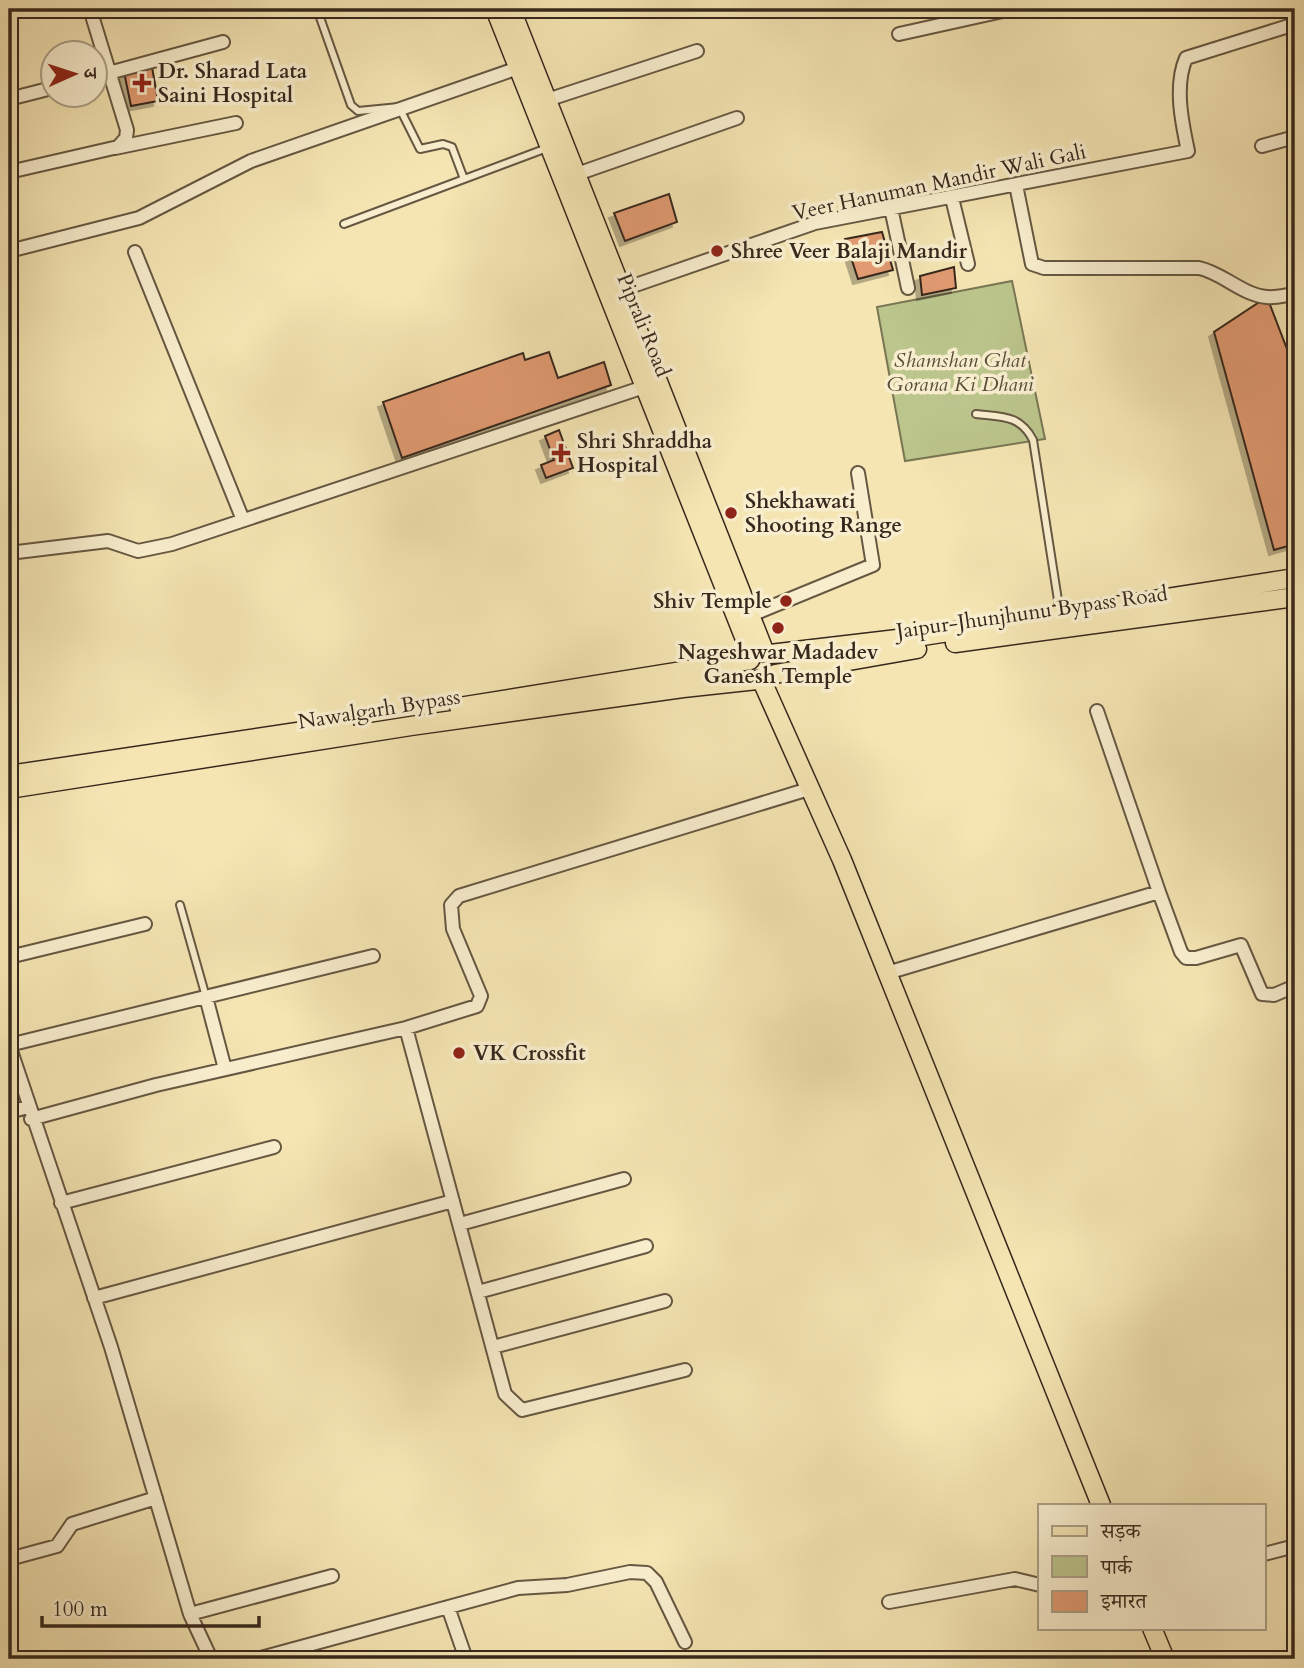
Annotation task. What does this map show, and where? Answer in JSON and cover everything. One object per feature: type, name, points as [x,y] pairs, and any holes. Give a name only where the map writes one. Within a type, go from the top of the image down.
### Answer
[{"type":"main road","name":"Piprali Road","points":[[495,9],[644,387],[759,656]]},
{"type":"main road","points":[[512,9],[751,615],[759,656],[749,672],[767,678]]},
{"type":"main road","points":[[924,642],[1060,614],[1295,578]]},
{"type":"main road","name":"Jaipur-Jhunjhunu Bypass Road","points":[[767,678],[924,642],[1295,597]]},
{"type":"main road","name":"Nawalgarh Bypass","points":[[9,789],[636,688],[759,656],[924,642]]},
{"type":"main road","points":[[759,656],[777,665],[767,678]]},
{"type":"main road","points":[[767,678],[793,754],[804,770],[1101,1504]]},
{"type":"main road","name":"Nawalgarh Bypass","points":[[9,775],[636,688],[767,678]]},
{"type":"main road","points":[[1153,1630],[1165,1659]]},
{"type":"street","points":[[90,9],[127,131],[123,142],[115,148]]},
{"type":"street","points":[[899,34],[1012,9]]},
{"type":"street","name":"Veer Hanuman Mandir Wali Gali","points":[[621,289],[815,223],[1188,151],[1181,116],[1182,66],[1186,58],[1295,24]]},
{"type":"street","points":[[108,74],[223,42]]},
{"type":"street","points":[[547,100],[696,51]]},
{"type":"street","points":[[9,251],[139,218],[251,161],[399,107],[518,68]]},
{"type":"street","points":[[9,99],[38,92]]},
{"type":"street","points":[[577,174],[737,118]]},
{"type":"street","points":[[9,172],[236,123]]},
{"type":"street","points":[[1262,146],[1295,137]]},
{"type":"street","points":[[1016,185],[1032,264],[1044,268],[1199,268],[1215,271],[1251,293],[1267,297],[1295,294]]},
{"type":"street","points":[[952,198],[968,264]]},
{"type":"street","points":[[891,208],[908,288]]},
{"type":"street","points":[[135,252],[243,520]]},
{"type":"street","points":[[9,553],[108,541],[138,551],[149,550],[644,387]]},
{"type":"street","points":[[751,615],[873,565],[858,473]]},
{"type":"street","points":[[1097,711],[1181,953],[1186,958],[1196,958],[1241,945],[1262,994],[1274,995],[1295,986]]},
{"type":"street","points":[[9,1112],[29,1113],[225,1069],[406,1028],[477,1006],[481,996],[453,929],[451,905],[458,896],[811,788]]},
{"type":"street","points":[[887,973],[1159,892]]},
{"type":"street","points":[[9,957],[145,924]]},
{"type":"street","points":[[211,1659],[190,1614],[94,1298],[29,1113],[9,1045],[373,956]]},
{"type":"street","points":[[206,997],[225,1069]]},
{"type":"street","points":[[406,1028],[505,1394],[522,1410],[685,1370]]},
{"type":"street","points":[[61,1203],[274,1147]]},
{"type":"street","points":[[460,1224],[624,1179]]},
{"type":"street","points":[[94,1298],[453,1201]]},
{"type":"street","points":[[478,1292],[646,1246]]},
{"type":"street","points":[[493,1347],[665,1301]]},
{"type":"street","points":[[9,1559],[57,1546],[72,1524],[156,1498]]},
{"type":"street","points":[[1266,1553],[1295,1546]]},
{"type":"street","points":[[257,1659],[518,1588],[567,1585],[640,1572],[647,1573],[656,1582],[685,1642]]},
{"type":"street","points":[[190,1614],[332,1576]]},
{"type":"street","points":[[889,1602],[1015,1579],[1038,1585]]},
{"type":"street","points":[[448,1607],[466,1659]]},
{"type":"lane","points":[[317,9],[351,105],[358,111],[399,107],[420,149],[443,144],[452,147],[464,179]]},
{"type":"lane","points":[[344,224],[549,148]]},
{"type":"lane","points":[[976,414],[1015,418],[1026,427],[1033,440],[1060,614]]},
{"type":"lane","points":[[180,905],[206,997]]},
{"type":"green space","name":"Shamshan Ghat Gorana Ki Dhani","points":[[1012,281],[1045,439],[905,461],[877,307]]},
{"type":"building","points":[[152,67],[158,101],[131,106],[124,72]]},
{"type":"building","points":[[669,194],[677,222],[625,241],[614,213]]},
{"type":"building","points":[[882,232],[893,270],[858,279],[845,239]]},
{"type":"building","points":[[954,267],[956,288],[922,295],[920,276]]},
{"type":"building","points":[[1267,297],[1295,370],[1295,544],[1274,550],[1214,332]]},
{"type":"building","points":[[549,352],[558,378],[604,362],[611,385],[402,458],[383,402],[523,353],[525,360]]},
{"type":"building","points":[[559,430],[573,468],[546,478],[541,465],[554,460],[545,436]]},
{"type":"place","name":"Dr. Sharad Lata Saini Hospital","points":[[142,83]]},
{"type":"place","name":"Shree Veer Balaji Mandir","points":[[717,251]]},
{"type":"place","name":"Shri Shraddha Hospital","points":[[561,453]]},
{"type":"place","name":"Shekhawati Shooting Range","points":[[731,513]]},
{"type":"place","name":"Shiv Temple","points":[[786,601]]},
{"type":"place","name":"Nageshwar Madadev Ganesh Temple","points":[[778,628]]},
{"type":"place","name":"VK Crossfit","points":[[459,1053]]}]
